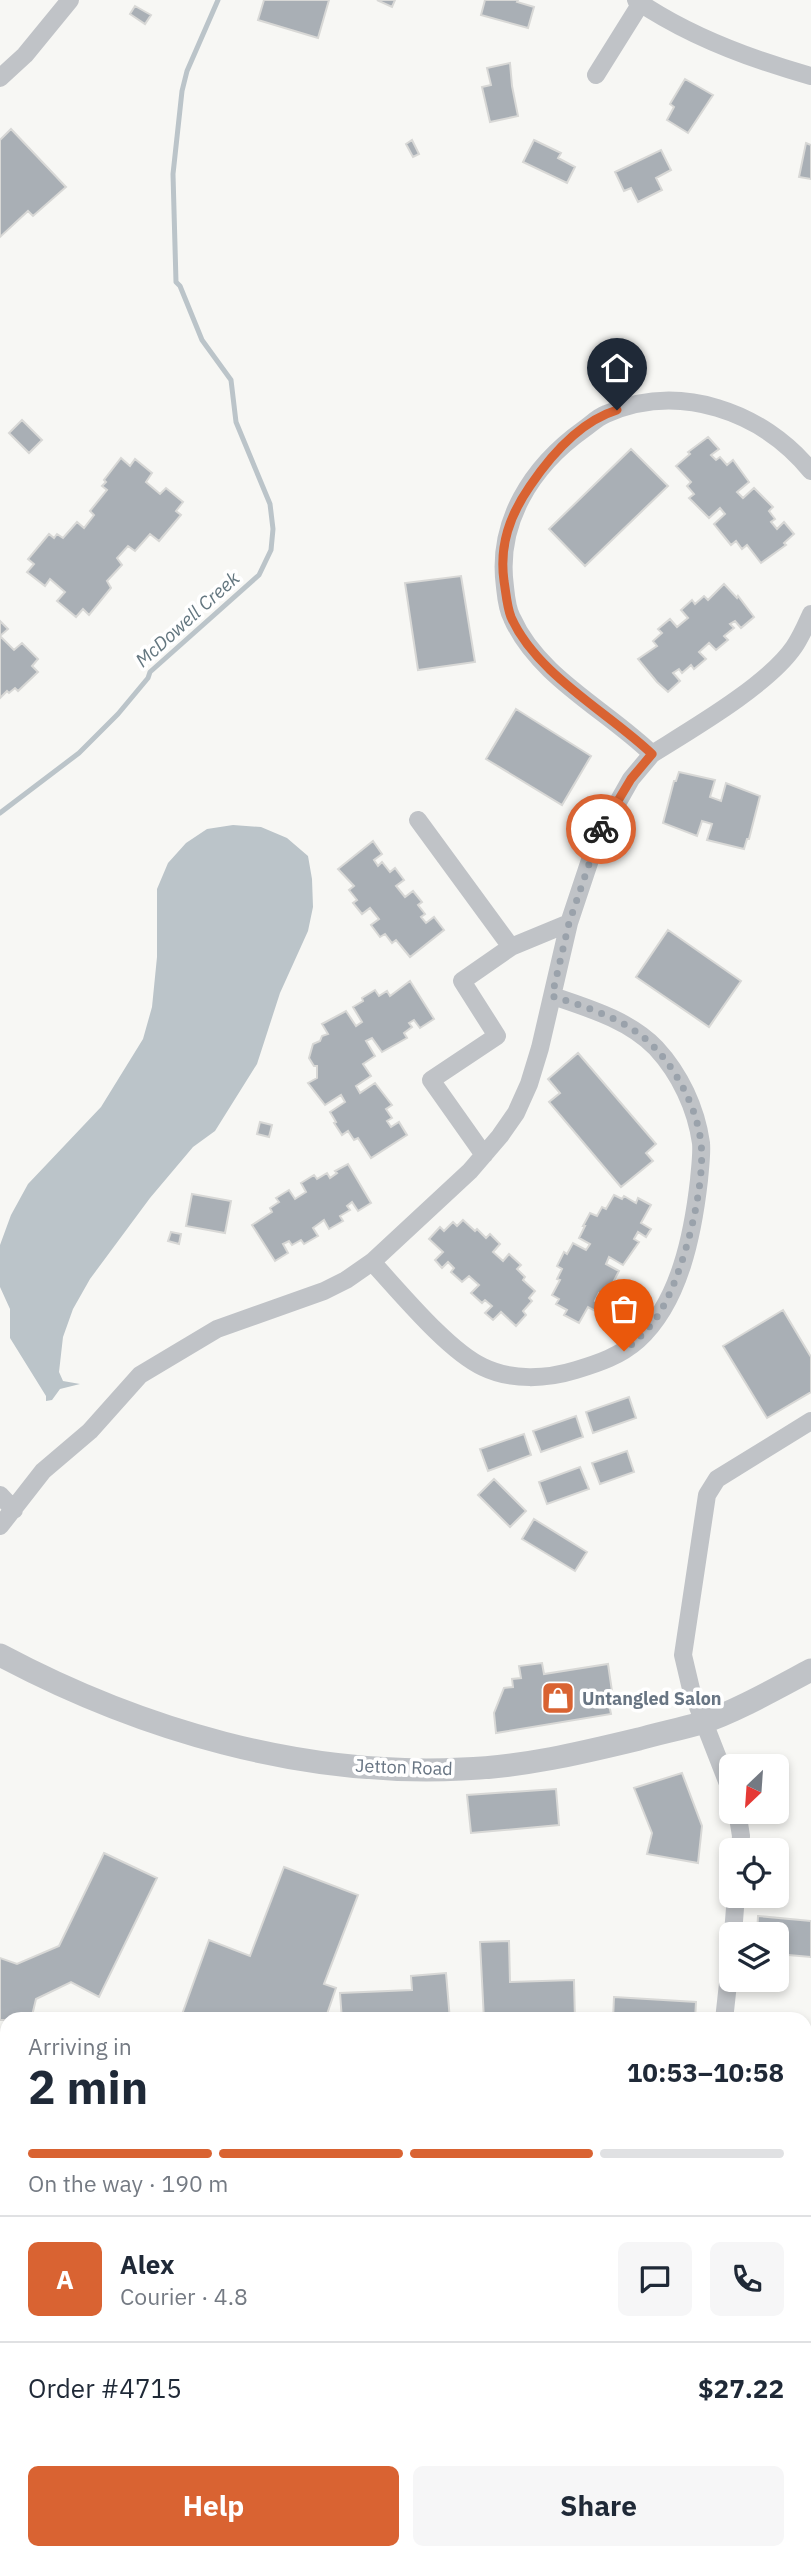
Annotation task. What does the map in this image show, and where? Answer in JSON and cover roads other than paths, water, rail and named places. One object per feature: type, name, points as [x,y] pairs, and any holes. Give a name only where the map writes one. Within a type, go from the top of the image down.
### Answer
[{"type":"street","points":[[0,78],[25,55],[71,0]]},
{"type":"street","points":[[596,75],[638,2],[698,35],[737,52],[811,76]]},
{"type":"street","points":[[652,754],[539,658],[510,615],[503,569],[503,546],[519,501],[554,455],[572,437],[604,414],[660,401],[684,400],[715,406],[748,419],[796,452],[811,471]]},
{"type":"street","points":[[0,1527],[43,1471],[90,1431],[140,1375],[218,1329],[324,1291],[346,1280],[372,1262],[470,1171],[516,1113],[529,1084],[569,923],[597,839],[631,779],[652,754],[758,683],[793,649],[811,614]]},
{"type":"street","points":[[418,820],[511,947]]},
{"type":"street","points":[[484,1155],[431,1080],[497,1036],[462,981],[511,947],[569,923]]},
{"type":"street","points":[[372,1262],[412,1306],[461,1353],[482,1367],[508,1375],[536,1377],[563,1374],[598,1363],[624,1351],[640,1338],[657,1317],[681,1266],[696,1204],[701,1144],[687,1094],[676,1073],[646,1040],[620,1022],[552,996]]},
{"type":"street","points":[[719,1763],[702,1723],[683,1655],[707,1495],[717,1479],[811,1422]]},
{"type":"street","points":[[0,1495],[14,1510]]},
{"type":"street","name":"Jetton Road","points":[[0,1655],[97,1702],[178,1731],[234,1746],[316,1761],[430,1770],[512,1765],[567,1757],[702,1723],[811,1670]]},
{"type":"street","points":[[725,2012],[727,1992]]},
{"type":"waterway","name":"McDowell Creek","points":[[0,813],[79,753],[118,714],[150,672],[259,575],[271,550],[273,529],[270,504],[236,422],[231,380],[202,340],[176,282],[173,174],[182,91],[187,71],[218,0]]},
{"type":"place","name":"Untangled Salon","points":[[558,1698]]}]
